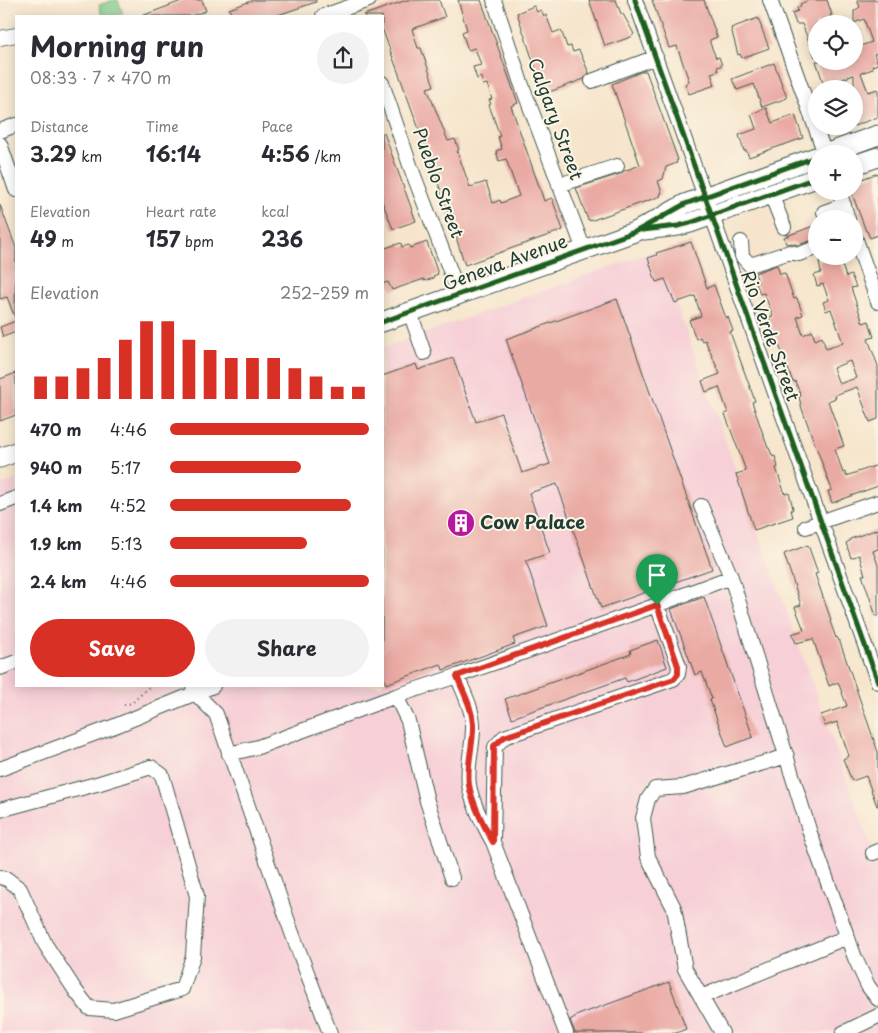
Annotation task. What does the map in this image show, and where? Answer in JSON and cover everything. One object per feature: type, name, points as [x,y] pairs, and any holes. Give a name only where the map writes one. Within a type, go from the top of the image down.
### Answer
[{"type":"main road","points":[[850,145],[878,135]]},
{"type":"main road","points":[[863,162],[878,157]]},
{"type":"main road","name":"Geneva Avenue","points":[[384,321],[637,231],[668,212],[705,196],[808,160]]},
{"type":"main road","name":"Geneva Avenue","points":[[637,231],[678,226],[808,181]]},
{"type":"main road","points":[[0,458],[15,452]]},
{"type":"street","name":"Calgary Street","points":[[494,0],[520,80],[584,250]]},
{"type":"street","name":"Rio Verde Street","points":[[635,0],[878,682]]},
{"type":"street","points":[[770,0],[822,145]]},
{"type":"street","points":[[327,15],[362,7]]},
{"type":"street","points":[[0,38],[15,35]]},
{"type":"street","points":[[592,81],[656,57]]},
{"type":"street","name":"Pueblo Street","points":[[384,89],[411,168],[459,294]]},
{"type":"street","points":[[0,131],[15,125]]},
{"type":"street","points":[[0,144],[15,187]]},
{"type":"street","points":[[559,186],[617,166]]},
{"type":"street","points":[[771,194],[784,227]]},
{"type":"street","points":[[842,200],[845,210]]},
{"type":"street","points":[[830,210],[844,205]]},
{"type":"street","points":[[741,242],[742,256],[750,265],[790,252],[799,254],[808,251]]},
{"type":"street","points":[[863,260],[878,302]]},
{"type":"street","points":[[410,312],[424,353]]},
{"type":"street","points":[[0,504],[15,498]]},
{"type":"street","points":[[806,527],[878,502]]},
{"type":"street","points":[[700,506],[731,577],[810,832],[847,937],[868,986],[878,999]]},
{"type":"street","points":[[229,754],[258,747],[731,577]]},
{"type":"street","points":[[493,842],[494,746],[504,737],[674,679],[678,674],[678,666],[657,605]]},
{"type":"street","points":[[0,668],[15,662]]},
{"type":"street","points":[[457,676],[472,712],[473,725],[468,774],[469,787],[493,842],[566,1033]]},
{"type":"street","points":[[0,769],[115,726],[194,690],[208,687]]},
{"type":"street","points":[[194,690],[216,714],[292,933],[330,1033]]},
{"type":"street","points":[[396,696],[408,721],[427,800],[452,878]]},
{"type":"street","points":[[722,1033],[685,969],[674,908],[648,857],[642,818],[648,799],[656,789],[683,788],[786,756]]},
{"type":"street","points":[[0,810],[151,767],[162,775],[197,896],[193,956],[182,989],[114,1010],[89,1008],[45,944],[20,889],[0,877]]},
{"type":"street","points":[[701,997],[847,937]]},
{"type":"street","points":[[843,1033],[878,1016]]},
{"type":"path","points":[[124,704],[132,704],[149,687]]},
{"type":"shaded area","name":"Cow Palace","points":[[657,250],[878,866],[878,1033],[0,1033],[0,485],[15,479],[15,687],[384,687],[384,348]]},
{"type":"green space","points":[[118,0],[123,14],[102,15],[99,5]]},
{"type":"building","points":[[184,0],[202,0],[206,11],[193,15],[145,15]]},
{"type":"building","points":[[254,0],[316,0],[316,2],[278,15],[232,15],[229,9]]},
{"type":"building","points":[[407,0],[439,0],[445,17],[412,29],[418,48],[421,48],[434,86],[427,88],[448,141],[455,139],[459,150],[457,151],[470,187],[486,182],[493,203],[500,200],[501,203],[519,196],[506,159],[499,161],[496,151],[502,149],[498,137],[500,136],[489,105],[491,104],[489,100],[492,99],[487,84],[483,85],[481,77],[477,79],[473,67],[481,65],[475,48],[468,50],[462,32],[467,30],[458,0],[481,0],[518,103],[511,106],[544,201],[552,198],[563,230],[465,265],[434,170],[384,33],[384,15],[364,15]]},
{"type":"building","points":[[589,0],[616,0],[621,14],[623,14],[634,34],[631,37],[605,46]]},
{"type":"building","points":[[652,0],[704,0],[717,37],[710,40],[710,43],[716,58],[719,57],[722,65],[717,67],[718,71],[711,73],[715,85],[689,94],[685,84],[689,81],[677,46],[669,48]]},
{"type":"building","points":[[809,0],[827,0],[832,15],[808,15],[808,39],[802,24],[796,24],[792,13],[798,11],[797,8],[801,6],[800,4]]},
{"type":"building","points":[[857,0],[878,0],[878,56],[876,53],[874,54],[878,64],[872,66],[873,69],[861,73],[868,92],[878,89],[878,117],[863,123],[863,80],[854,80],[854,75],[839,80],[822,80],[819,70],[863,70],[863,45],[872,42],[863,15],[854,15],[854,11],[860,7]]},
{"type":"building","points":[[534,6],[537,12],[541,10],[544,16],[546,15],[553,33],[561,30],[567,47],[571,46],[573,52],[579,50],[589,73],[584,79],[544,94],[517,13]]},
{"type":"building","points":[[758,18],[769,48],[742,58],[740,54],[738,55],[731,28]]},
{"type":"building","points":[[774,63],[787,98],[762,107],[754,84],[737,90],[732,79]]},
{"type":"building","points":[[646,71],[678,160],[676,161],[677,163],[666,167],[663,179],[658,181],[662,193],[660,194],[661,196],[590,221],[576,188],[620,174],[640,165],[612,84]]},
{"type":"building","points":[[766,108],[772,123],[795,115],[803,138],[749,157],[746,150],[744,151],[739,135],[756,129],[751,114]]},
{"type":"building","points":[[384,133],[416,221],[393,229],[384,206]]},
{"type":"building","points":[[878,173],[878,235],[870,238],[863,223],[863,210],[858,210],[854,200],[863,200],[863,179]]},
{"type":"building","points":[[0,205],[15,245],[15,318],[7,297],[0,299]]},
{"type":"building","points":[[808,228],[808,242],[798,245],[786,244],[784,237]]},
{"type":"building","points":[[427,242],[438,274],[433,276],[434,278],[424,281],[424,279],[392,290],[388,282],[384,283],[384,248],[401,243],[402,247],[409,245],[410,248]]},
{"type":"building","points":[[691,242],[707,288],[714,285],[726,318],[728,317],[733,331],[730,332],[755,401],[752,402],[768,448],[773,457],[775,456],[778,467],[776,468],[785,494],[789,493],[792,504],[793,517],[754,530],[736,474],[746,471],[725,414],[728,413],[719,387],[706,392],[702,381],[720,374],[705,340],[702,341],[700,337],[696,339],[689,320],[701,316],[695,296],[675,303],[665,279],[656,282],[648,258],[657,255],[656,253]]},
{"type":"building","points":[[777,265],[780,274],[785,273],[794,299],[797,298],[803,315],[797,317],[803,335],[812,331],[815,340],[822,337],[826,349],[843,343],[831,309],[826,311],[823,302],[829,300],[823,284],[817,286],[814,275],[821,273],[820,265],[842,265],[846,277],[851,275],[856,287],[851,288],[863,323],[869,321],[874,337],[868,339],[878,366],[878,419],[870,422],[857,387],[835,395],[836,398],[828,401],[844,446],[835,449],[843,473],[845,472],[846,476],[878,465],[878,486],[832,503],[828,491],[832,490],[802,409],[799,397],[801,396],[795,381],[793,382],[773,329],[769,317],[773,316],[764,293],[760,294],[755,273]],"holes":[[[850,361],[856,378],[839,384],[833,368]]]},
{"type":"building","points":[[617,299],[712,569],[601,608],[557,484],[529,493],[550,553],[526,561],[548,626],[513,638],[515,644],[443,670],[441,664],[386,684],[384,678],[384,375],[416,364],[418,370],[453,358],[476,422],[501,413],[522,473],[550,464],[506,339]]},
{"type":"building","points":[[15,321],[15,332],[3,337],[0,327]]},
{"type":"building","points":[[15,373],[15,415],[0,421],[0,379]]},
{"type":"building","points":[[878,529],[878,549],[873,551],[878,565],[878,616],[876,616],[862,575],[865,575],[859,555],[851,558],[846,543],[850,539]]},
{"type":"building","points":[[808,545],[818,573],[815,574],[830,621],[836,638],[841,645],[878,752],[878,806],[866,776],[852,781],[843,759],[849,756],[837,722],[825,726],[821,715],[847,706],[838,682],[829,686],[813,639],[796,643],[792,634],[804,630],[795,607],[801,605],[784,554]]},
{"type":"building","points":[[704,597],[753,737],[727,747],[702,672],[695,675],[671,609]]},
{"type":"building","points":[[658,640],[667,667],[627,682],[625,678],[512,718],[505,699],[631,654],[630,650]]},
{"type":"building","points":[[669,982],[686,1029],[676,1033],[575,1033],[570,1020],[578,1015]]},
{"type":"cycle path","points":[[635,0],[878,682]]},
{"type":"cycle path","points":[[384,321],[637,231],[685,204],[808,160]]},
{"type":"cycle path","points":[[642,230],[690,223],[808,181]]},
{"type":"place","name":"Cow Palace","points":[[461,523]]},
{"type":"route","points":[[657,605],[678,666],[678,674],[674,679],[504,737],[494,746],[493,842],[469,787],[468,774],[473,725],[472,712],[457,676],[657,605]]}]
